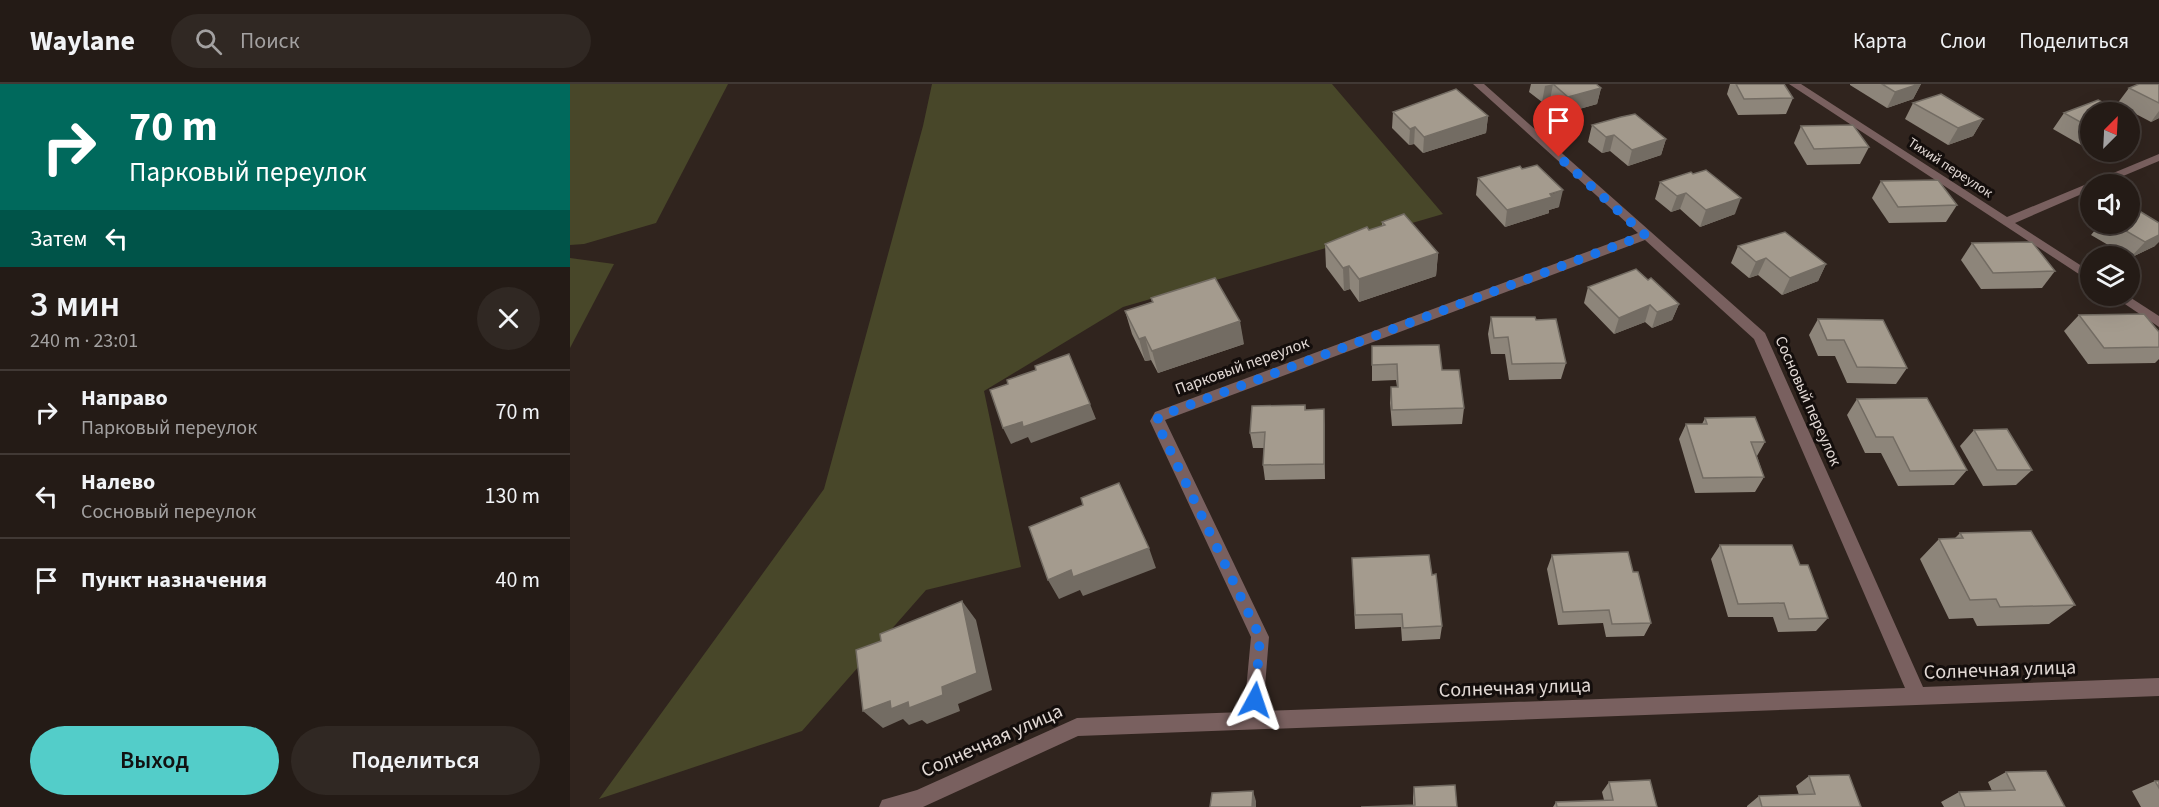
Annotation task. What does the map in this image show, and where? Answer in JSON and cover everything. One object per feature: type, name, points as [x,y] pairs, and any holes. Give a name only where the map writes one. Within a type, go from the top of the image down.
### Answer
[{"type":"street","name":"Сосновый переулок","points":[[1478,84],[1760,336],[1917,695]]},
{"type":"street","name":"Тихий переулок","points":[[1794,84],[2080,271]]},
{"type":"street","points":[[2119,174],[2159,157]]},
{"type":"street","points":[[2006,222],[2080,191]]},
{"type":"street","name":"Парковый переулок","points":[[1253,720],[1260,637],[1156,421],[1160,416],[1645,235]]},
{"type":"street","points":[[2134,306],[2159,322]]},
{"type":"street","name":"Солнечная улица","points":[[889,807],[918,799],[1077,727],[2159,687]]},
{"type":"shaded area","points":[[570,84],[728,84],[656,223],[584,244],[570,245]]},
{"type":"shaded area","points":[[932,84],[1332,84],[1443,214],[1123,307],[984,391],[1021,567],[926,590],[802,731],[599,799],[824,489],[923,126]]},
{"type":"shaded area","points":[[570,258],[614,264],[570,348]]},
{"type":"building","points":[[1553,84],[1596,84],[1601,88],[1568,97]]},
{"type":"building","points":[[1736,84],[1784,84],[1793,98],[1744,99]]},
{"type":"building","points":[[1882,84],[1919,84],[1895,92]]},
{"type":"building","points":[[2139,84],[2159,84],[2159,103],[2129,88]]},
{"type":"building","points":[[1456,89],[1488,116],[1424,137],[1415,127],[1410,129],[1393,112]]},
{"type":"building","points":[[1941,94],[1983,119],[1958,128],[1913,103]]},
{"type":"building","points":[[2080,107],[2080,122],[2064,113]]},
{"type":"building","points":[[1635,114],[1666,139],[1632,150],[1614,135],[1606,137],[1592,125],[1621,117]]},
{"type":"building","points":[[1853,125],[1869,147],[1814,149],[1801,126]]},
{"type":"building","points":[[1537,165],[1563,190],[1550,194],[1552,197],[1507,210],[1478,178],[1520,166],[1522,169]]},
{"type":"building","points":[[1706,170],[1741,198],[1706,210],[1686,193],[1677,196],[1660,182],[1691,172],[1693,174]]},
{"type":"building","points":[[1938,180],[1957,205],[1898,207],[1881,181]]},
{"type":"building","points":[[2140,211],[2159,223],[2159,235],[2145,242],[2131,234],[2140,234]]},
{"type":"building","points":[[1404,214],[1438,253],[1359,279],[1349,266],[1343,268],[1325,244],[1367,227],[1369,230],[1385,225],[1382,222]]},
{"type":"building","points":[[1785,232],[1826,264],[1790,278],[1766,258],[1756,262],[1738,246]]},
{"type":"building","points":[[2032,242],[2055,271],[1993,273],[1972,243]]},
{"type":"building","points":[[1636,269],[1648,280],[1651,278],[1679,304],[1657,312],[1650,305],[1619,318],[1588,287]]},
{"type":"building","points":[[1215,278],[1240,321],[1152,351],[1145,337],[1139,339],[1125,311],[1153,302],[1151,298]]},
{"type":"building","points":[[2144,314],[2159,332],[2159,347],[2104,348],[2079,315]]},
{"type":"building","points":[[1491,317],[1556,319],[1566,363],[1512,364],[1508,337],[1494,338]]},
{"type":"building","points":[[1818,319],[1883,320],[1907,368],[1857,367],[1844,340],[1827,340]]},
{"type":"building","points":[[1439,345],[1442,370],[1459,370],[1464,408],[1392,410],[1391,387],[1398,387],[1397,364],[1372,365],[1372,346]]},
{"type":"building","points":[[1069,354],[1090,404],[1023,427],[1022,422],[1003,428],[990,390],[1008,384],[1007,380],[1036,370],[1035,366]]},
{"type":"building","points":[[1927,398],[1967,470],[1910,471],[1893,437],[1876,437],[1857,399]]},
{"type":"building","points":[[1305,405],[1305,410],[1324,409],[1324,464],[1263,465],[1265,432],[1250,433],[1252,406]]},
{"type":"building","points":[[1755,417],[1765,442],[1751,442],[1764,477],[1703,478],[1686,424],[1707,424],[1705,418]]},
{"type":"building","points":[[2007,429],[2032,470],[1997,470],[1974,430]]},
{"type":"building","points":[[1119,483],[1149,548],[1073,577],[1071,570],[1048,580],[1029,527],[1083,505],[1081,498]]},
{"type":"building","points":[[2031,531],[2075,605],[2000,607],[1996,599],[1970,600],[1939,539],[1963,538],[1960,533]]},
{"type":"building","points":[[1720,545],[1792,545],[1800,565],[1808,565],[1828,618],[1789,619],[1784,603],[1738,604]]},
{"type":"building","points":[[1628,552],[1633,572],[1638,572],[1651,623],[1612,624],[1609,610],[1563,612],[1552,555]]},
{"type":"building","points":[[1429,555],[1432,575],[1436,574],[1442,626],[1403,628],[1402,614],[1355,615],[1352,558]]},
{"type":"building","points":[[962,601],[977,673],[942,687],[943,695],[909,708],[908,702],[891,709],[890,701],[863,711],[856,650],[881,641],[880,634]]},
{"type":"building","points":[[2046,771],[2065,807],[1965,807],[1959,792],[2015,790],[2006,772]]},
{"type":"building","points":[[1849,775],[1861,807],[1762,807],[1759,796],[1815,794],[1809,776]]},
{"type":"building","points":[[1650,780],[1657,807],[1557,807],[1556,802],[1613,800],[1609,782]]},
{"type":"building","points":[[1455,785],[1457,807],[1361,807],[1415,805],[1414,787]]},
{"type":"building","points":[[1253,791],[1252,807],[1210,807],[1212,793]]},
{"type":"route","points":[[1255,700],[1260,637],[1156,421],[1160,416],[1645,235],[1559,157]]}]
